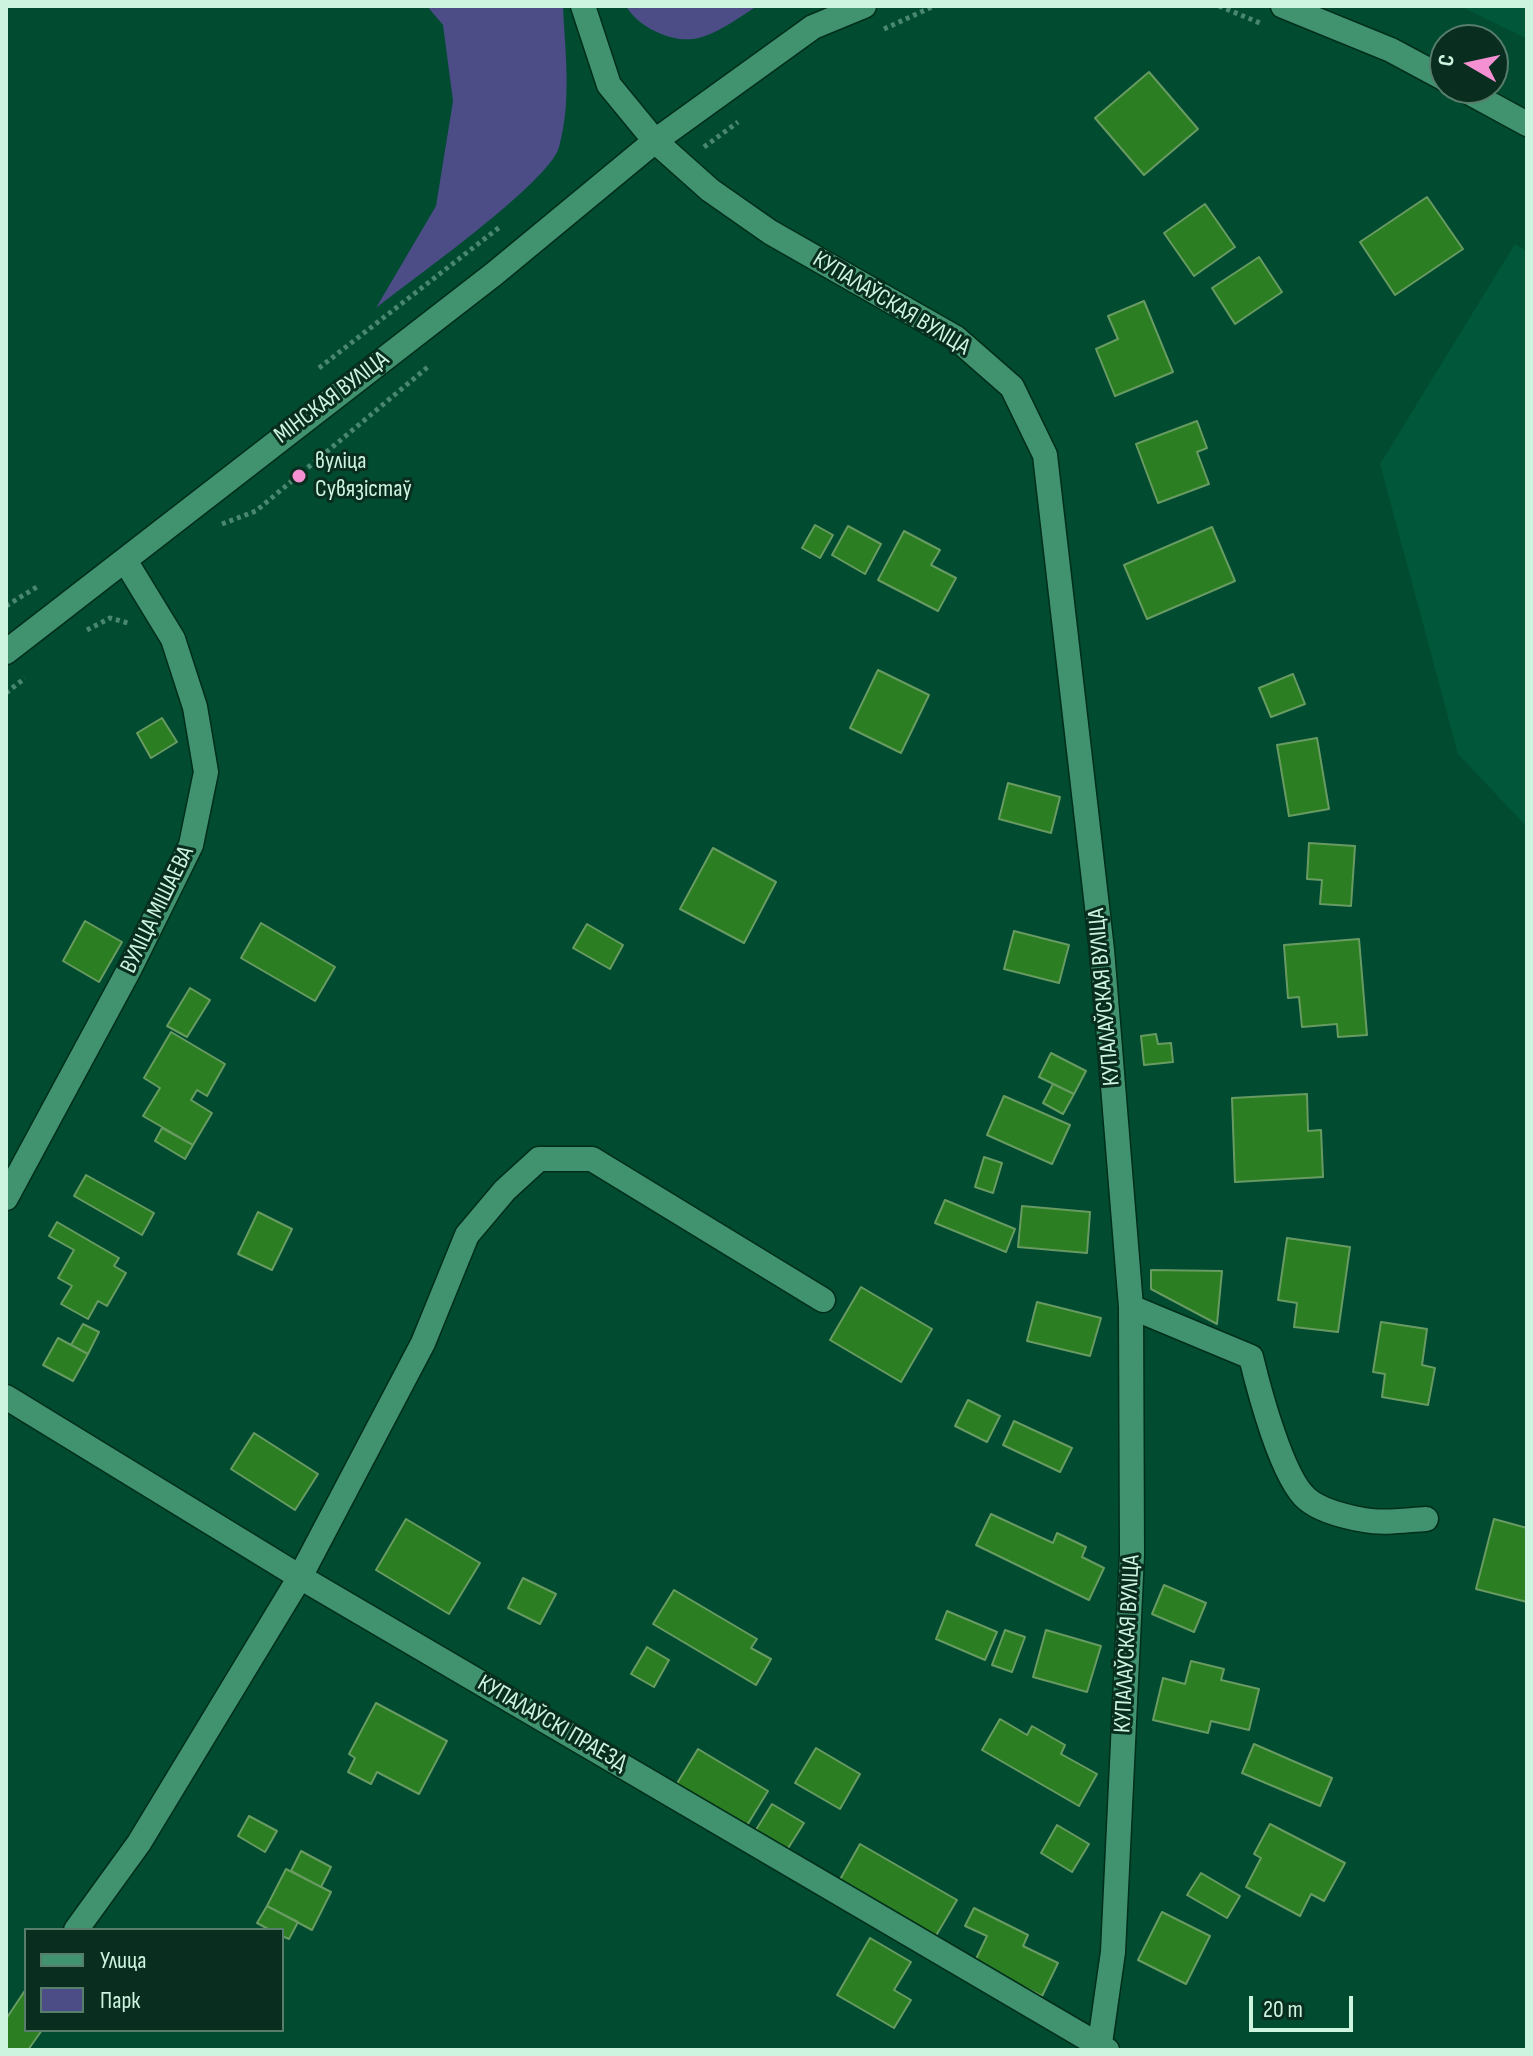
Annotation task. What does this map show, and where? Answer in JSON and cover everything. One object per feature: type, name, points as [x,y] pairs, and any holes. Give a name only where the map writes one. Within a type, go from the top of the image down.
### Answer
[{"type":"street","points":[[583,6],[609,85],[655,141]]},
{"type":"street","name":"МІНСКАЯ ВУЛІЦА","points":[[6,652],[494,274],[655,141],[813,27],[864,6]]},
{"type":"street","points":[[1283,6],[1391,50],[1429,70]]},
{"type":"street","points":[[1490,104],[1527,124]]},
{"type":"street","name":"КУПАЛАЎСКАЯ ВУЛІЦА","points":[[655,141],[710,190],[770,232],[956,338],[1012,387],[1045,455],[1102,950],[1131,1307],[1131,1571],[1113,1952],[1102,2049]]},
{"type":"street","name":"ВУЛІЦА МІШАЕВА","points":[[6,1198],[130,968],[191,845],[206,772],[195,707],[173,639],[126,562]]},
{"type":"street","points":[[77,1928],[139,1843],[300,1577],[423,1343],[467,1235],[505,1190],[539,1159],[592,1159],[823,1300]]},
{"type":"street","points":[[1131,1307],[1251,1357],[1262,1403],[1294,1485],[1308,1501],[1329,1511],[1367,1521],[1426,1519]]},
{"type":"street","name":"КУПАЛАЎСКІ ПРАЕЗД","points":[[6,1397],[300,1577],[652,1781],[1102,2049]]},
{"type":"path","points":[[80,634],[110,618],[127,621],[137,633],[159,616]]},
{"type":"path","points":[[6,693],[31,673]]},
{"type":"shaded area","points":[[1460,6],[1527,6],[1527,39],[1509,30],[1509,24],[1497,24]]},
{"type":"shaded area","points":[[1515,244],[1527,251],[1527,827],[1458,754],[1380,464]]},
{"type":"green space","points":[[427,6],[563,6],[567,76],[563,130],[559,147],[550,163],[532,183],[376,308],[436,206],[453,101],[443,25]]},
{"type":"green space","points":[[626,6],[757,6],[716,31],[702,37],[681,39],[649,28]]},
{"type":"building","points":[[1149,72],[1198,129],[1144,175],[1095,118]]},
{"type":"building","points":[[1427,197],[1463,249],[1395,295],[1360,242]]},
{"type":"building","points":[[1205,204],[1235,247],[1194,276],[1164,233]]},
{"type":"building","points":[[1259,257],[1282,292],[1235,324],[1212,288]]},
{"type":"building","points":[[1144,301],[1173,372],[1115,396],[1096,349],[1118,339],[1108,316]]},
{"type":"building","points":[[1197,421],[1207,448],[1197,452],[1209,484],[1158,503],[1136,444]]},
{"type":"building","points":[[815,525],[833,535],[820,558],[802,548]]},
{"type":"building","points":[[848,526],[881,544],[865,574],[832,555]]},
{"type":"building","points":[[1212,527],[1235,581],[1147,619],[1124,565]]},
{"type":"building","points":[[904,531],[940,550],[931,565],[956,578],[938,611],[878,580]]},
{"type":"building","points":[[878,670],[929,695],[901,753],[850,728]]},
{"type":"building","points":[[1293,674],[1305,704],[1271,717],[1259,688]]},
{"type":"building","points":[[162,718],[177,742],[151,758],[137,733]]},
{"type":"building","points":[[1317,738],[1329,809],[1289,816],[1277,745]]},
{"type":"building","points":[[1008,783],[1060,797],[1051,833],[999,819]]},
{"type":"building","points":[[1309,843],[1355,846],[1351,906],[1320,904],[1322,880],[1307,879]]},
{"type":"building","points":[[713,848],[776,882],[744,943],[680,909]]},
{"type":"building","points":[[85,921],[122,942],[99,982],[63,961]]},
{"type":"building","points":[[261,923],[335,967],[315,1001],[241,958]]},
{"type":"building","points":[[587,924],[623,945],[610,969],[573,948]]},
{"type":"building","points":[[1014,931],[1069,945],[1059,983],[1004,969]]},
{"type":"building","points":[[1359,939],[1367,1035],[1338,1037],[1337,1024],[1302,1027],[1299,997],[1288,998],[1284,945]]},
{"type":"building","points":[[190,988],[210,1000],[187,1037],[167,1026]]},
{"type":"building","points":[[171,1032],[225,1064],[207,1096],[197,1090],[191,1100],[212,1113],[193,1145],[143,1116],[160,1088],[144,1078]]},
{"type":"building","points":[[1156,1034],[1158,1044],[1171,1043],[1173,1062],[1144,1065],[1141,1036]]},
{"type":"building","points":[[1051,1053],[1086,1071],[1074,1094],[1039,1077]]},
{"type":"building","points":[[1053,1084],[1074,1094],[1063,1114],[1043,1103]]},
{"type":"building","points":[[1307,1094],[1308,1131],[1321,1130],[1323,1177],[1235,1182],[1232,1098]]},
{"type":"building","points":[[1004,1096],[1070,1125],[1052,1164],[987,1135]]},
{"type":"building","points":[[162,1128],[193,1145],[185,1159],[155,1141]]},
{"type":"building","points":[[984,1157],[1002,1163],[993,1193],[975,1187]]},
{"type":"building","points":[[86,1175],[154,1213],[142,1235],[74,1196]]},
{"type":"building","points":[[945,1200],[1015,1229],[1006,1252],[935,1223]]},
{"type":"building","points":[[1022,1206],[1090,1212],[1087,1253],[1018,1247]]},
{"type":"building","points":[[258,1212],[292,1229],[272,1270],[238,1254]]},
{"type":"building","points":[[57,1222],[119,1258],[114,1266],[126,1273],[107,1306],[98,1301],[88,1319],[61,1304],[72,1286],[58,1278],[74,1250],[49,1236]]},
{"type":"building","points":[[1287,1238],[1350,1247],[1338,1332],[1294,1327],[1297,1303],[1278,1300]]},
{"type":"building","points":[[1151,1270],[1222,1271],[1217,1324],[1151,1289]]},
{"type":"building","points":[[861,1287],[932,1329],[901,1382],[830,1340]]},
{"type":"building","points":[[1037,1302],[1101,1318],[1090,1356],[1027,1341]]},
{"type":"building","points":[[1381,1322],[1427,1329],[1422,1365],[1435,1368],[1428,1405],[1382,1397],[1385,1374],[1373,1372]]},
{"type":"building","points":[[83,1324],[99,1332],[88,1354],[71,1345]]},
{"type":"building","points":[[58,1338],[88,1354],[73,1381],[43,1365]]},
{"type":"building","points":[[968,1400],[1000,1416],[987,1442],[955,1426]]},
{"type":"building","points":[[1014,1421],[1072,1448],[1060,1472],[1003,1445]]},
{"type":"building","points":[[254,1433],[318,1474],[295,1510],[231,1469]]},
{"type":"building","points":[[991,1514],[1053,1543],[1057,1533],[1086,1547],[1082,1557],[1104,1568],[1089,1600],[976,1545]]},
{"type":"building","points":[[406,1519],[480,1563],[449,1614],[376,1570]]},
{"type":"building","points":[[1494,1519],[1527,1528],[1527,1602],[1476,1589]]},
{"type":"building","points":[[523,1578],[556,1594],[540,1624],[508,1608]]},
{"type":"building","points":[[1164,1585],[1206,1603],[1194,1632],[1152,1614]]},
{"type":"building","points":[[674,1590],[757,1639],[751,1648],[771,1659],[756,1685],[653,1624]]},
{"type":"building","points":[[947,1611],[997,1632],[985,1660],[936,1639]]},
{"type":"building","points":[[1005,1630],[1025,1637],[1012,1672],[992,1665]]},
{"type":"building","points":[[1046,1630],[1101,1646],[1087,1692],[1033,1677]]},
{"type":"building","points":[[647,1647],[669,1660],[654,1687],[631,1674]]},
{"type":"building","points":[[1191,1661],[1224,1669],[1221,1680],[1259,1689],[1249,1730],[1211,1721],[1208,1733],[1153,1720],[1163,1678],[1185,1684]]},
{"type":"building","points":[[376,1703],[447,1741],[419,1794],[377,1772],[371,1784],[348,1772],[355,1758],[349,1754]]},
{"type":"building","points":[[1000,1719],[1027,1735],[1032,1726],[1065,1745],[1061,1754],[1097,1774],[1079,1806],[982,1750]]},
{"type":"building","points":[[1254,1744],[1332,1778],[1320,1806],[1242,1773]]},
{"type":"building","points":[[816,1748],[860,1774],[840,1809],[795,1783]]},
{"type":"building","points":[[698,1749],[768,1791],[746,1827],[676,1785]]},
{"type":"building","points":[[772,1804],[804,1823],[785,1853],[754,1833]]},
{"type":"building","points":[[249,1816],[277,1831],[265,1852],[238,1836]]},
{"type":"building","points":[[1270,1824],[1345,1863],[1324,1901],[1311,1894],[1300,1916],[1246,1887],[1261,1858],[1254,1854]]},
{"type":"building","points":[[1057,1825],[1089,1844],[1072,1872],[1041,1853]]},
{"type":"building","points":[[860,1844],[957,1900],[934,1939],[838,1883]]},
{"type":"building","points":[[301,1851],[331,1867],[321,1887],[291,1871]]},
{"type":"building","points":[[286,1869],[331,1892],[312,1930],[267,1906]]},
{"type":"building","points":[[1201,1873],[1240,1896],[1227,1918],[1187,1895]]},
{"type":"building","points":[[267,1906],[298,1922],[289,1939],[284,1937],[284,1928],[266,1928],[257,1923]]},
{"type":"building","points":[[974,1908],[1028,1935],[1023,1946],[1058,1963],[1042,1996],[974,1963],[987,1936],[965,1926]]},
{"type":"building","points":[[1162,1912],[1210,1936],[1186,1984],[1138,1960]]},
{"type":"building","points":[[870,1938],[911,1962],[894,1990],[911,2000],[894,2028],[837,1995]]},
{"type":"building","points":[[24,1992],[24,2032],[41,2032],[28,2050],[6,2050],[6,2019]]},
{"type":"place","name":"вуліца Сувязістаў","points":[[299,476]]}]
